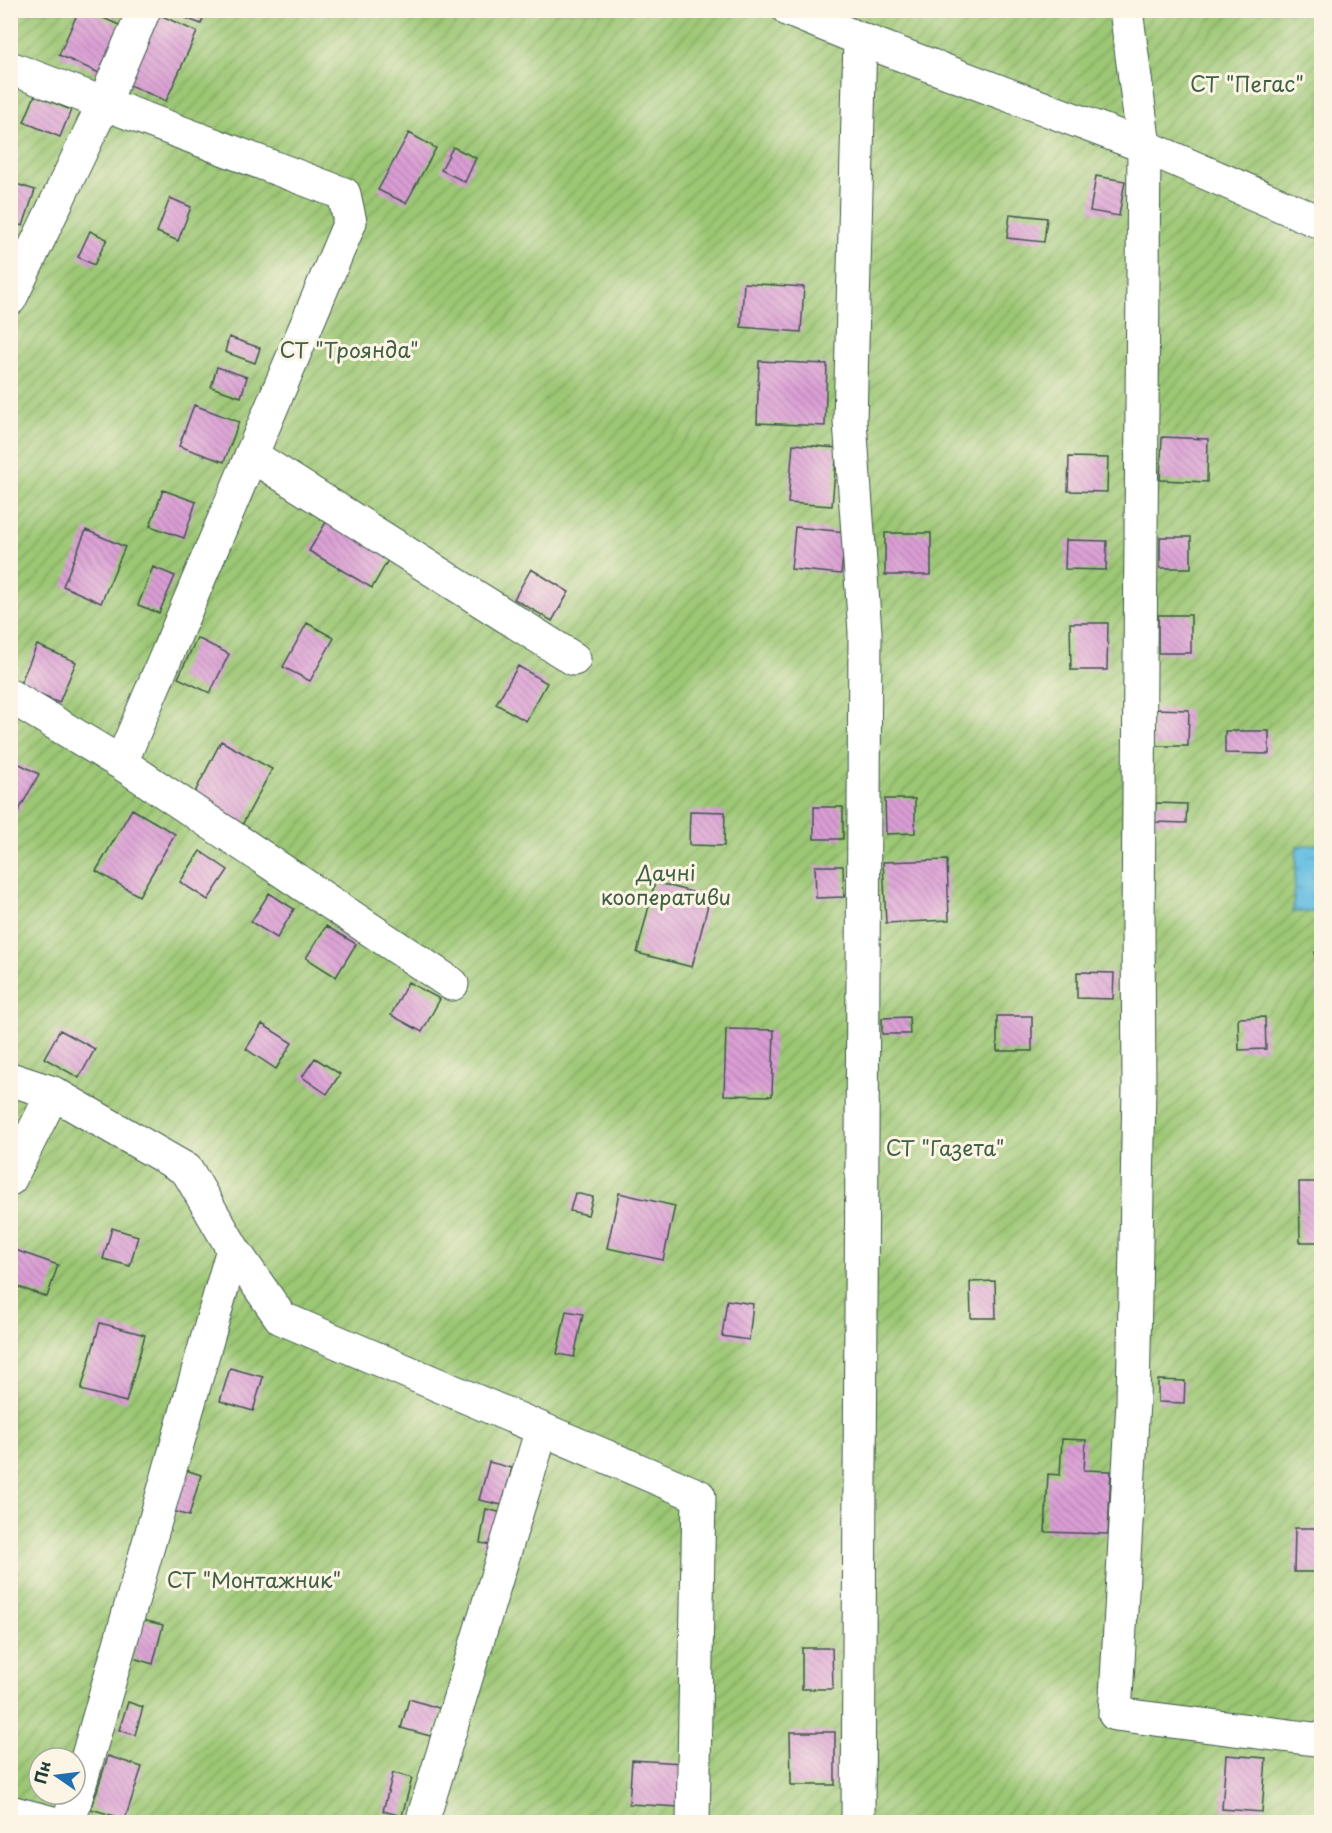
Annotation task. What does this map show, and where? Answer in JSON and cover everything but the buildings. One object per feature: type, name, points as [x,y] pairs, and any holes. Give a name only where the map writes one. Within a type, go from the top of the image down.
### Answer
[{"type":"street","points":[[10,299],[104,103],[144,10]]},
{"type":"street","points":[[789,10],[1144,146],[1322,223]]},
{"type":"street","points":[[1126,10],[1144,146],[1138,927],[1139,1100],[1133,1402],[1115,1714],[1322,1740]]},
{"type":"street","points":[[858,1822],[866,633],[850,422],[860,39]]},
{"type":"street","points":[[10,68],[344,194],[350,222],[121,763]]},
{"type":"street","points":[[251,455],[574,659]]},
{"type":"street","points":[[10,696],[121,763],[452,984]]},
{"type":"street","points":[[10,1079],[53,1093],[187,1170],[233,1249],[281,1318],[699,1496],[693,1822]]},
{"type":"street","points":[[10,1179],[53,1093]]},
{"type":"street","points":[[69,1822],[233,1249]]},
{"type":"street","points":[[422,1822],[542,1429]]},
{"type":"street","points":[[10,1812],[49,1822]]},
{"type":"green space","name":"Дачні кооперативи","points":[[11,11],[1321,11],[1321,1822],[11,1822]]},
{"type":"water","points":[[1321,844],[1321,912],[1293,912],[1297,846]]},
{"type":"park label","name":"СТ \"Пегас\"","points":[[1247,83]]},
{"type":"park label","name":"СТ \"Троянда\"","points":[[349,349]]},
{"type":"park label","name":"СТ \"Газета\"","points":[[945,1147]]},
{"type":"park label","name":"СТ \"Монтажник\"","points":[[254,1579]]}]
